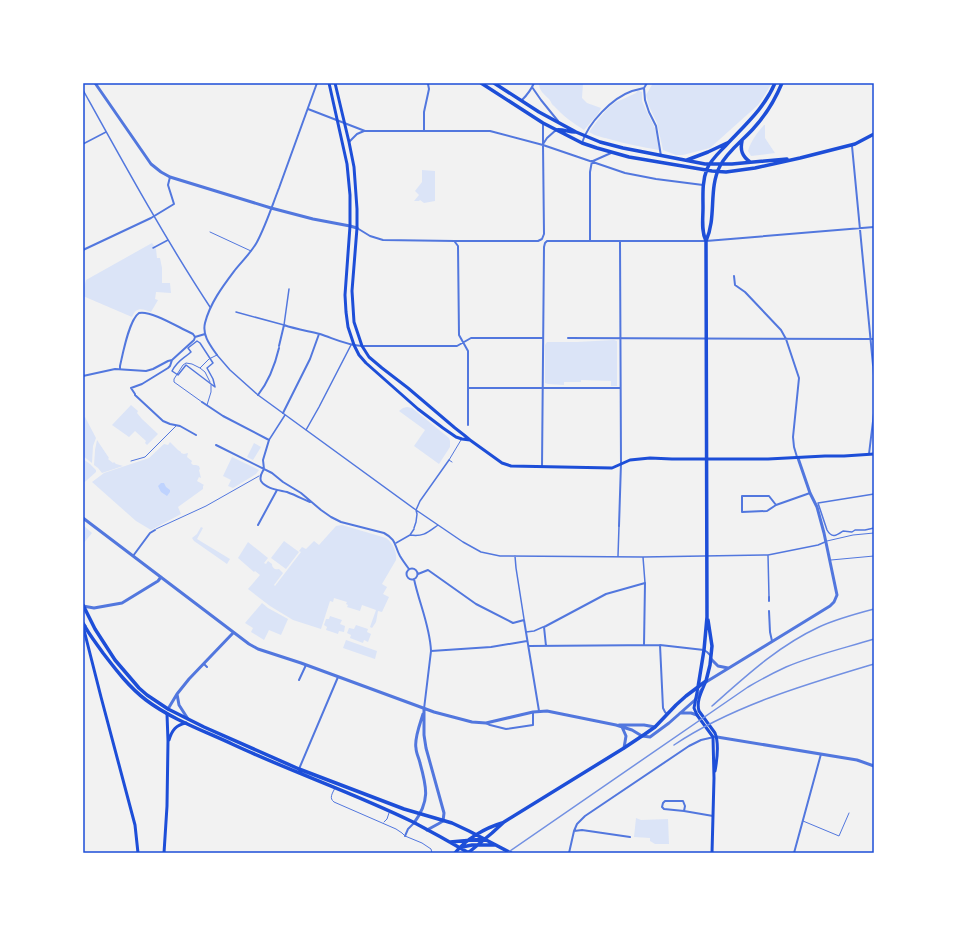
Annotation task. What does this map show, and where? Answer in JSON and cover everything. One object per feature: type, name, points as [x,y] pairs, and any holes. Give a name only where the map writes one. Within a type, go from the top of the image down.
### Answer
[{"type":"main road","points":[[329,83],[347,164],[350,195],[350,226],[345,295],[348,327],[352,345],[366,363],[418,409],[456,437],[470,440]]},
{"type":"main road","points":[[335,83],[354,167],[357,228],[352,291],[354,322],[362,346],[369,357],[382,368],[470,440],[506,465],[612,468],[630,460],[650,458],[768,459],[874,454]]},
{"type":"main road","points":[[481,83],[543,123],[582,143],[629,157],[717,172],[755,168],[800,158],[852,145],[874,134]]},
{"type":"main road","points":[[494,83],[521,101],[576,132],[600,142],[623,148],[710,164],[732,164],[800,158]]},
{"type":"main road","points":[[706,241],[703,230],[703,185],[706,170],[717,155],[764,104],[775,83]]},
{"type":"main road","points":[[715,737],[697,715],[694,708],[704,650],[707,617],[706,241],[711,226],[714,183],[717,172],[727,156],[759,123],[770,109],[782,83]]},
{"type":"main road","points":[[509,101],[516,103],[521,101]]},
{"type":"main road","points":[[556,130],[563,129],[570,132],[576,132]]},
{"type":"main road","points":[[742,140],[741,145],[744,158],[750,162]]},
{"type":"main road","points":[[686,160],[708,152],[730,141]]},
{"type":"main road","points":[[83,606],[106,648],[119,666],[143,691],[168,712],[186,723],[272,762],[414,822],[468,853],[504,822],[624,748],[655,727],[680,701],[706,681]]},
{"type":"main road","points":[[707,617],[712,640],[711,658],[706,681],[699,698],[698,707],[699,711],[716,733],[717,759],[714,778],[712,853]]},
{"type":"main road","points":[[84,624],[96,644],[129,684],[145,700],[158,708],[188,719],[299,769],[397,807],[443,820],[485,839],[511,853]]},
{"type":"main road","points":[[84,624],[84,630],[135,825],[138,853]]},
{"type":"main road","points":[[164,853],[167,806],[168,712]]},
{"type":"main road","points":[[168,741],[176,727],[186,723]]},
{"type":"main road","points":[[455,853],[459,847],[468,840],[489,827],[504,822]]},
{"type":"main road","points":[[450,842],[485,839]]},
{"type":"main road","points":[[459,847],[472,845],[496,845]]},
{"type":"street","points":[[95,83],[152,164],[161,172],[170,177],[271,208],[357,228],[370,236],[383,240],[454,242],[538,241],[542,239],[544,234],[543,123]]},
{"type":"street","points":[[318,83],[257,241],[252,251],[234,270],[210,307],[204,327],[205,334],[217,355],[230,370],[258,395],[416,510],[463,542],[481,552],[500,556],[643,557],[768,555],[818,545],[826,541]]},
{"type":"street","points":[[424,131],[424,112],[429,89],[427,83]]},
{"type":"street","points":[[521,101],[527,96],[534,83]]},
{"type":"street","points":[[647,83],[644,88],[645,100],[656,126],[661,156]]},
{"type":"street","points":[[532,88],[560,123]]},
{"type":"street","points":[[582,143],[584,135],[600,114],[615,101],[631,91],[644,88]]},
{"type":"street","points":[[83,90],[168,240],[210,307]]},
{"type":"street","points":[[308,109],[365,131],[490,131],[543,145],[625,172],[656,180],[703,185]]},
{"type":"street","points":[[543,145],[547,138],[556,130]]},
{"type":"street","points":[[349,142],[357,134],[365,131]]},
{"type":"street","points":[[83,144],[106,132]]},
{"type":"street","points":[[852,145],[874,379]]},
{"type":"street","points":[[592,161],[613,153]]},
{"type":"street","points":[[590,241],[590,172],[592,161]]},
{"type":"street","points":[[83,250],[154,216],[174,204],[168,185],[170,177]]},
{"type":"street","points":[[542,467],[544,247],[547,241],[706,241],[874,227]]},
{"type":"street","points":[[153,248],[168,240]]},
{"type":"street","points":[[618,556],[621,463],[620,241]]},
{"type":"street","points":[[454,242],[458,246],[459,335],[468,351],[468,425]]},
{"type":"street","points":[[486,724],[539,711],[616,725],[632,730],[648,738],[653,736],[695,700],[706,681],[772,642],[834,602],[837,595],[824,529],[794,447],[793,437],[799,378],[786,339],[781,330],[745,292],[735,285],[734,276]]},
{"type":"street","points":[[258,395],[267,381],[277,359],[289,289]]},
{"type":"street","points":[[120,369],[130,327],[134,317],[137,314],[142,312],[160,318],[193,334],[195,337]]},
{"type":"street","points":[[236,312],[319,334],[352,345],[362,346],[457,346],[471,338],[543,338]]},
{"type":"street","points":[[83,376],[115,369],[146,371],[153,369],[172,360],[194,340],[195,337],[205,334]]},
{"type":"street","points":[[313,503],[287,492],[276,490],[262,482],[260,478],[264,469],[263,460],[269,440],[284,414],[310,359],[319,334]]},
{"type":"street","points":[[568,338],[874,339]]},
{"type":"street","points":[[197,341],[200,343],[213,363],[207,368],[215,387],[186,365],[178,375],[176,374],[172,371],[173,368],[178,361],[191,352],[188,348],[197,341]]},
{"type":"street","points":[[306,430],[320,407],[352,345]]},
{"type":"street","points":[[172,360],[168,368],[142,384],[130,388],[135,395],[163,421],[180,426],[196,435]]},
{"type":"street","points":[[468,388],[620,388]]},
{"type":"street","points":[[202,402],[223,416],[269,440]]},
{"type":"street","points":[[869,454],[874,413]]},
{"type":"street","points":[[216,445],[264,469],[301,492],[331,517],[341,522],[384,533],[390,536],[396,543],[400,554],[409,569]]},
{"type":"street","points":[[396,543],[410,535],[416,522],[416,510],[420,500],[449,460]]},
{"type":"street","points":[[258,525],[276,490]]},
{"type":"street","points":[[776,505],[769,496],[742,496],[742,512],[767,511],[776,505],[810,493]]},
{"type":"street","points":[[874,494],[818,503],[828,533],[832,535],[838,535],[843,531],[852,532],[855,530],[874,528]]},
{"type":"street","points":[[83,518],[162,577],[233,633],[258,649],[306,665],[424,709],[472,722],[506,729],[533,725],[533,712]]},
{"type":"street","points":[[410,535],[419,537],[426,534],[438,525]]},
{"type":"street","points":[[133,556],[150,533],[155,530]]},
{"type":"street","points":[[768,555],[769,601]]},
{"type":"street","points":[[515,556],[539,711]]},
{"type":"street","points":[[643,557],[645,583],[644,645]]},
{"type":"street","points":[[409,569],[415,569],[418,574]]},
{"type":"street","points":[[409,569],[407,576],[410,579],[414,579]]},
{"type":"street","points":[[414,579],[418,574],[428,570],[476,604],[513,623],[524,620]]},
{"type":"street","points":[[83,606],[94,608],[122,603],[162,577]]},
{"type":"street","points":[[414,579],[426,620],[431,651],[424,709],[424,735],[444,817],[438,824],[427,830]]},
{"type":"street","points":[[526,632],[544,627],[606,594],[645,583]]},
{"type":"street","points":[[769,611],[772,642]]},
{"type":"street","points":[[544,627],[546,646]]},
{"type":"street","points":[[168,712],[177,694],[233,633]]},
{"type":"street","points":[[431,651],[491,647],[527,641]]},
{"type":"street","points":[[529,646],[660,645],[692,650],[704,650],[718,666],[728,668]]},
{"type":"street","points":[[660,645],[664,710],[667,714]]},
{"type":"street","points":[[204,664],[207,667]]},
{"type":"street","points":[[299,680],[306,665]]},
{"type":"street","points":[[299,769],[338,677]]},
{"type":"street","points":[[177,694],[179,705],[188,719]]},
{"type":"street","points":[[405,836],[408,829],[420,814],[426,796],[426,784],[415,747],[424,709]]},
{"type":"street","points":[[680,713],[691,713],[697,715]]},
{"type":"street","points":[[616,725],[640,725],[655,727]]},
{"type":"street","points":[[622,727],[626,736],[624,748]]},
{"type":"street","points":[[569,853],[577,824],[585,816],[689,746],[701,740],[715,737],[857,760],[874,766]]},
{"type":"street","points":[[794,853],[821,754]]},
{"type":"street","points":[[684,811],[683,801],[665,801],[663,803],[662,807],[664,809],[713,816]]},
{"type":"street","points":[[574,831],[582,830],[630,837]]},
{"type":"lane","points":[[210,232],[252,251]]},
{"type":"lane","points":[[200,368],[210,358],[217,355]]},
{"type":"lane","points":[[202,402],[174,382],[176,374],[186,363],[192,364],[204,371],[211,384],[211,392],[207,405]]},
{"type":"lane","points":[[131,461],[148,456],[177,426]]},
{"type":"lane","points":[[452,462],[449,460],[464,435]]},
{"type":"lane","points":[[155,530],[206,506],[261,475]]},
{"type":"lane","points":[[826,541],[874,533]]},
{"type":"lane","points":[[830,560],[874,556]]},
{"type":"lane","points":[[335,788],[331,797],[334,802],[384,823],[405,836],[422,843],[431,849],[432,853]]},
{"type":"lane","points":[[384,823],[387,819],[389,811]]},
{"type":"lane","points":[[803,821],[839,836],[850,813]]},
{"type":"shaded area","points":[[539,83],[583,83],[582,98],[587,103],[601,108],[598,114],[584,130],[568,119],[553,105],[541,90]]},
{"type":"shaded area","points":[[653,83],[772,83],[758,105],[710,148],[683,155],[676,155],[663,150],[657,123],[649,106],[646,95]]},
{"type":"shaded area","points":[[637,91],[642,92],[642,101],[655,128],[659,150],[640,147],[589,132],[612,105],[636,93]]},
{"type":"shaded area","points":[[764,125],[765,138],[775,153],[751,156],[748,151],[749,147],[754,137]]},
{"type":"shaded area","points":[[422,170],[435,171],[435,201],[424,203],[420,200],[414,201],[419,195],[415,191],[422,182]]},
{"type":"shaded area","points":[[152,243],[156,249],[157,258],[160,258],[162,283],[170,283],[171,293],[156,292],[155,299],[158,300],[151,312],[139,309],[135,311],[132,317],[83,296],[86,280]]},
{"type":"shaded area","points":[[617,341],[617,386],[611,386],[611,381],[581,380],[581,382],[564,382],[564,385],[545,383],[545,345],[547,342]]},
{"type":"shaded area","points":[[131,405],[138,411],[137,413],[142,419],[158,434],[147,445],[145,443],[146,441],[135,431],[129,437],[112,425]]},
{"type":"shaded area","points":[[407,407],[412,408],[449,438],[450,447],[439,464],[414,446],[425,430],[399,411]]},
{"type":"shaded area","points":[[85,417],[96,438],[93,446],[92,463],[83,456],[83,418]]},
{"type":"shaded area","points":[[97,440],[109,458],[108,459],[113,463],[114,462],[123,466],[102,473],[94,465]]},
{"type":"shaded area","points":[[170,442],[181,453],[188,453],[187,457],[192,461],[191,463],[193,465],[199,466],[201,478],[199,477],[197,481],[204,485],[203,489],[178,507],[181,514],[151,530],[136,521],[92,482],[104,473],[149,458],[164,444],[168,445]]},
{"type":"shaded area","points":[[254,443],[261,447],[253,460],[247,457]]},
{"type":"shaded area","points":[[232,457],[259,470],[256,474],[233,488],[228,486],[231,480],[223,476]]},
{"type":"shaded area","points":[[83,459],[96,470],[96,472],[83,483]]},
{"type":"shaded area","points":[[83,525],[92,533],[83,544]]},
{"type":"shaded area","points":[[342,525],[386,538],[391,542],[395,551],[396,560],[382,584],[387,587],[383,594],[389,597],[382,612],[378,611],[376,622],[372,628],[370,627],[376,610],[362,605],[360,611],[347,607],[347,602],[334,598],[333,602],[330,601],[321,629],[293,620],[270,606],[248,589],[260,575],[255,571],[254,572],[238,558],[248,542],[268,558],[264,563],[266,564],[268,561],[274,568],[279,569],[283,573],[274,585],[275,586],[301,552],[299,551],[302,547],[306,549],[314,541],[319,545],[336,526]]},
{"type":"shaded area","points":[[201,527],[203,528],[197,539],[230,559],[227,564],[194,541],[192,538],[197,534]]},
{"type":"shaded area","points":[[284,541],[299,552],[286,569],[271,558]]},
{"type":"shaded area","points":[[262,603],[288,619],[281,635],[269,630],[264,640],[251,632],[253,628],[245,623]]},
{"type":"shaded area","points":[[330,616],[342,620],[340,624],[345,626],[344,632],[339,631],[338,634],[326,630],[327,627],[324,625],[326,619],[329,619]]},
{"type":"shaded area","points":[[356,625],[368,629],[367,632],[371,634],[368,642],[364,640],[363,643],[350,638],[351,635],[347,633],[349,628],[354,629]]},
{"type":"shaded area","points":[[346,640],[377,651],[375,659],[343,648]]},
{"type":"shaded area","points":[[636,818],[641,820],[668,819],[669,844],[655,844],[650,841],[650,838],[634,837]]},
{"type":"water","points":[[161,483],[164,483],[170,490],[167,496],[161,492],[158,486]]},
{"type":"railway","points":[[712,706],[763,662],[790,643],[825,624],[874,609]]},
{"type":"railway","points":[[507,853],[748,687],[786,667],[819,655],[874,639]]},
{"type":"railway","points":[[674,745],[696,731],[720,719],[771,697],[874,664]]}]
